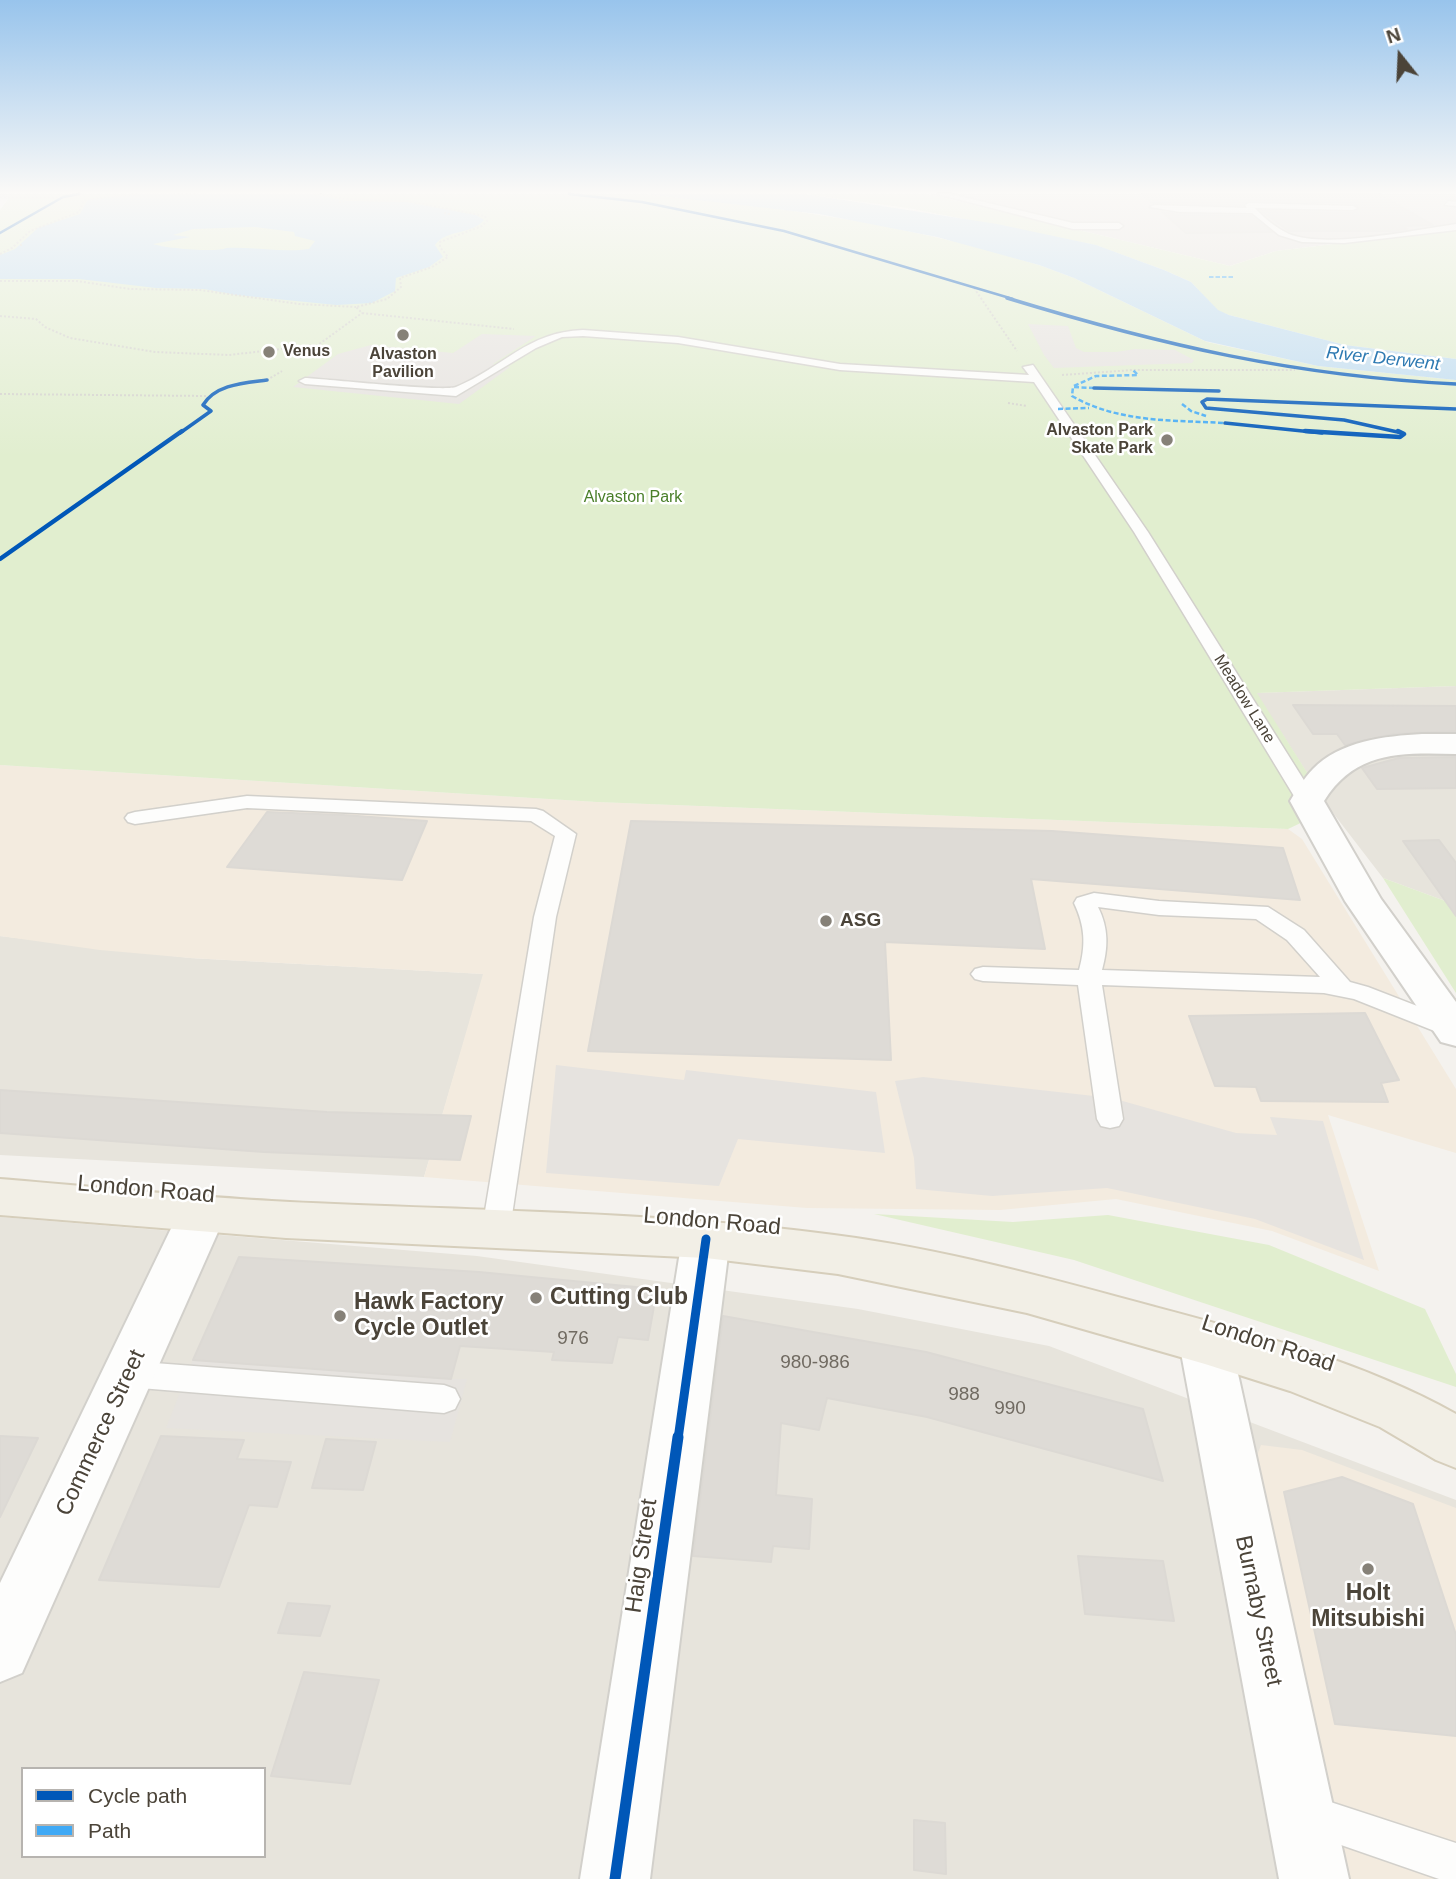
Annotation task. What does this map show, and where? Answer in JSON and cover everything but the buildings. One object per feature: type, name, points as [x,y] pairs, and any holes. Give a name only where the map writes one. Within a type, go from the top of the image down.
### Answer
[{"type":"main road","name":"London Road","points":[[0,1198],[202,1214],[706,1239],[838,1255],[1027,1293],[1205,1342],[1301,1372],[1399,1410],[1456,1443]]},
{"type":"main road","name":"London Road","points":[[1399,1410],[1456,1420]]},
{"type":"street","points":[[1307,801],[1326,774],[1363,752],[1392,745],[1456,744]]},
{"type":"street","name":"Meadow Lane","points":[[1307,801],[1364,901],[1455,1031]]},
{"type":"street","name":"Commerce Street","points":[[0,1651],[202,1214]]},
{"type":"street","name":"Haig Street","points":[[615,1879],[706,1239]]},
{"type":"street","name":"Burnaby Street","points":[[1205,1342],[1314,1879]]},
{"type":"lane","points":[[304,381],[456,392],[532,346],[560,334],[583,333],[678,340],[840,366],[1032,373]]},
{"type":"lane","name":"Meadow Lane","points":[[1032,373],[1083,443],[1141,532],[1307,801]]},
{"type":"lane","points":[[454,376],[478,379]]},
{"type":"lane","points":[[135,818],[247,802],[536,815],[566,834],[545,917],[496,1229]]},
{"type":"lane","points":[[1110,1119],[1089,977],[1097,945],[1085,903],[1094,900],[1159,908],[1260,912],[1292,931],[1343,989]]},
{"type":"lane","points":[[983,974],[1324,985],[1360,992],[1455,1031]]},
{"type":"lane","points":[[128,1374],[444,1399]]},
{"type":"lane","points":[[1300,1811],[1456,1864]]},
{"type":"path","points":[[93,282],[130,289],[200,290],[258,299],[356,307],[376,304],[394,296],[401,287],[400,282]]},
{"type":"path","points":[[962,284],[987,292]]},
{"type":"path","points":[[974,288],[1032,373],[1133,370],[1307,371]]},
{"type":"path","points":[[356,307],[362,313],[560,334]]},
{"type":"path","points":[[299,360],[362,313]]},
{"type":"path","points":[[0,316],[36,319],[45,327],[70,338],[155,352],[229,355],[316,345]]},
{"type":"path","points":[[1245,361],[1295,370]]},
{"type":"path","points":[[257,382],[267,380],[284,370]]},
{"type":"path","points":[[0,394],[211,395]]},
{"type":"path","points":[[203,405],[211,395]]},
{"type":"shaded area","points":[[1028,324],[1068,326],[1076,348],[1084,352],[1175,350],[1194,360],[1192,363],[1054,368]]},
{"type":"shaded area","points":[[482,334],[536,336],[493,364],[510,367],[459,404],[293,387],[338,354],[371,345],[453,353]]},
{"type":"shaded area","points":[[1456,686],[1456,905],[1383,878],[1330,809],[1256,693]]},
{"type":"shaded area","points":[[0,765],[597,802],[1288,829],[1302,839],[1456,1089],[1456,1153],[1328,1115],[1379,1271],[1272,1231],[1116,1199],[1000,1210],[807,1208],[424,1177],[483,974],[190,958],[100,950],[0,936]]},
{"type":"shaded area","points":[[0,936],[190,958],[484,974],[424,1177],[0,1155]]},
{"type":"shaded area","points":[[556,1065],[684,1080],[686,1070],[876,1092],[885,1153],[738,1139],[719,1186],[546,1173]]},
{"type":"shaded area","points":[[923,1077],[1112,1098],[1236,1133],[1277,1135],[1270,1117],[1323,1121],[1364,1260],[1255,1219],[1107,1188],[992,1196],[916,1189],[914,1158],[895,1081]]},
{"type":"shaded area","points":[[0,1217],[477,1256],[858,1309],[1049,1346],[1456,1500],[1456,1879],[0,1879]]},
{"type":"shaded area","points":[[193,1360],[467,1379],[450,1442],[166,1428]]},
{"type":"shaded area","points":[[1261,1445],[1302,1450],[1456,1508],[1456,1879],[1347,1879],[1251,1471]]},
{"type":"green space","name":"Alvaston Park","points":[[0,282],[1082,282],[1207,342],[1318,366],[1456,380],[1456,686],[1257,693],[1330,809],[1288,829],[597,802],[0,765]]},
{"type":"green space","points":[[1191,282],[1456,282],[1456,359],[1345,345],[1229,315],[1218,311]]},
{"type":"green space","points":[[1383,878],[1456,905],[1456,993]]},
{"type":"green space","points":[[874,1214],[1013,1222],[1108,1215],[1269,1245],[1425,1309],[1456,1374],[1456,1387],[1074,1260]]},
{"type":"water","points":[[102,282],[396,282],[395,291],[372,303],[336,305],[236,295],[204,289],[156,288]]},
{"type":"water","name":"River Derwent","points":[[1082,282],[1190,282],[1218,310],[1229,315],[1345,345],[1456,359],[1456,380],[1318,366],[1205,341]]},
{"type":"marked path","points":[[1074,386],[1096,376],[1138,375],[1133,370]]},
{"type":"marked path","points":[[1094,388],[1073,387],[1072,396],[1087,405],[1125,415],[1225,423]]},
{"type":"marked path","points":[[1182,404],[1191,411],[1206,416]]},
{"type":"marked path","points":[[1058,409],[1089,408]]},
{"type":"cycle path","points":[[955,282],[1132,335],[1212,354],[1293,369],[1374,379],[1456,384]]},
{"type":"cycle path","points":[[0,559],[211,411],[203,405],[213,393],[231,386],[267,380]]},
{"type":"cycle path","points":[[1094,388],[1219,391]]},
{"type":"cycle path","points":[[1225,423],[1352,436],[1400,437],[1404,434],[1372,424],[1344,420],[1206,408],[1202,402],[1207,399],[1456,409]]},
{"type":"cycle path","points":[[615,1879],[706,1239]]},
{"type":"place","name":"Alvaston Pavilion","points":[[403,335]]},
{"type":"place","name":"Venus","points":[[269,352]]},
{"type":"place","name":"Alvaston Park Skate Park","points":[[1167,440]]},
{"type":"place","name":"ASG","points":[[826,921]]},
{"type":"place","name":"Cutting Club","points":[[536,1298]]},
{"type":"place","name":"Hawk Factory Cycle Outlet","points":[[340,1316]]},
{"type":"place","name":"Holt Mitsubishi","points":[[1368,1569]]}]
